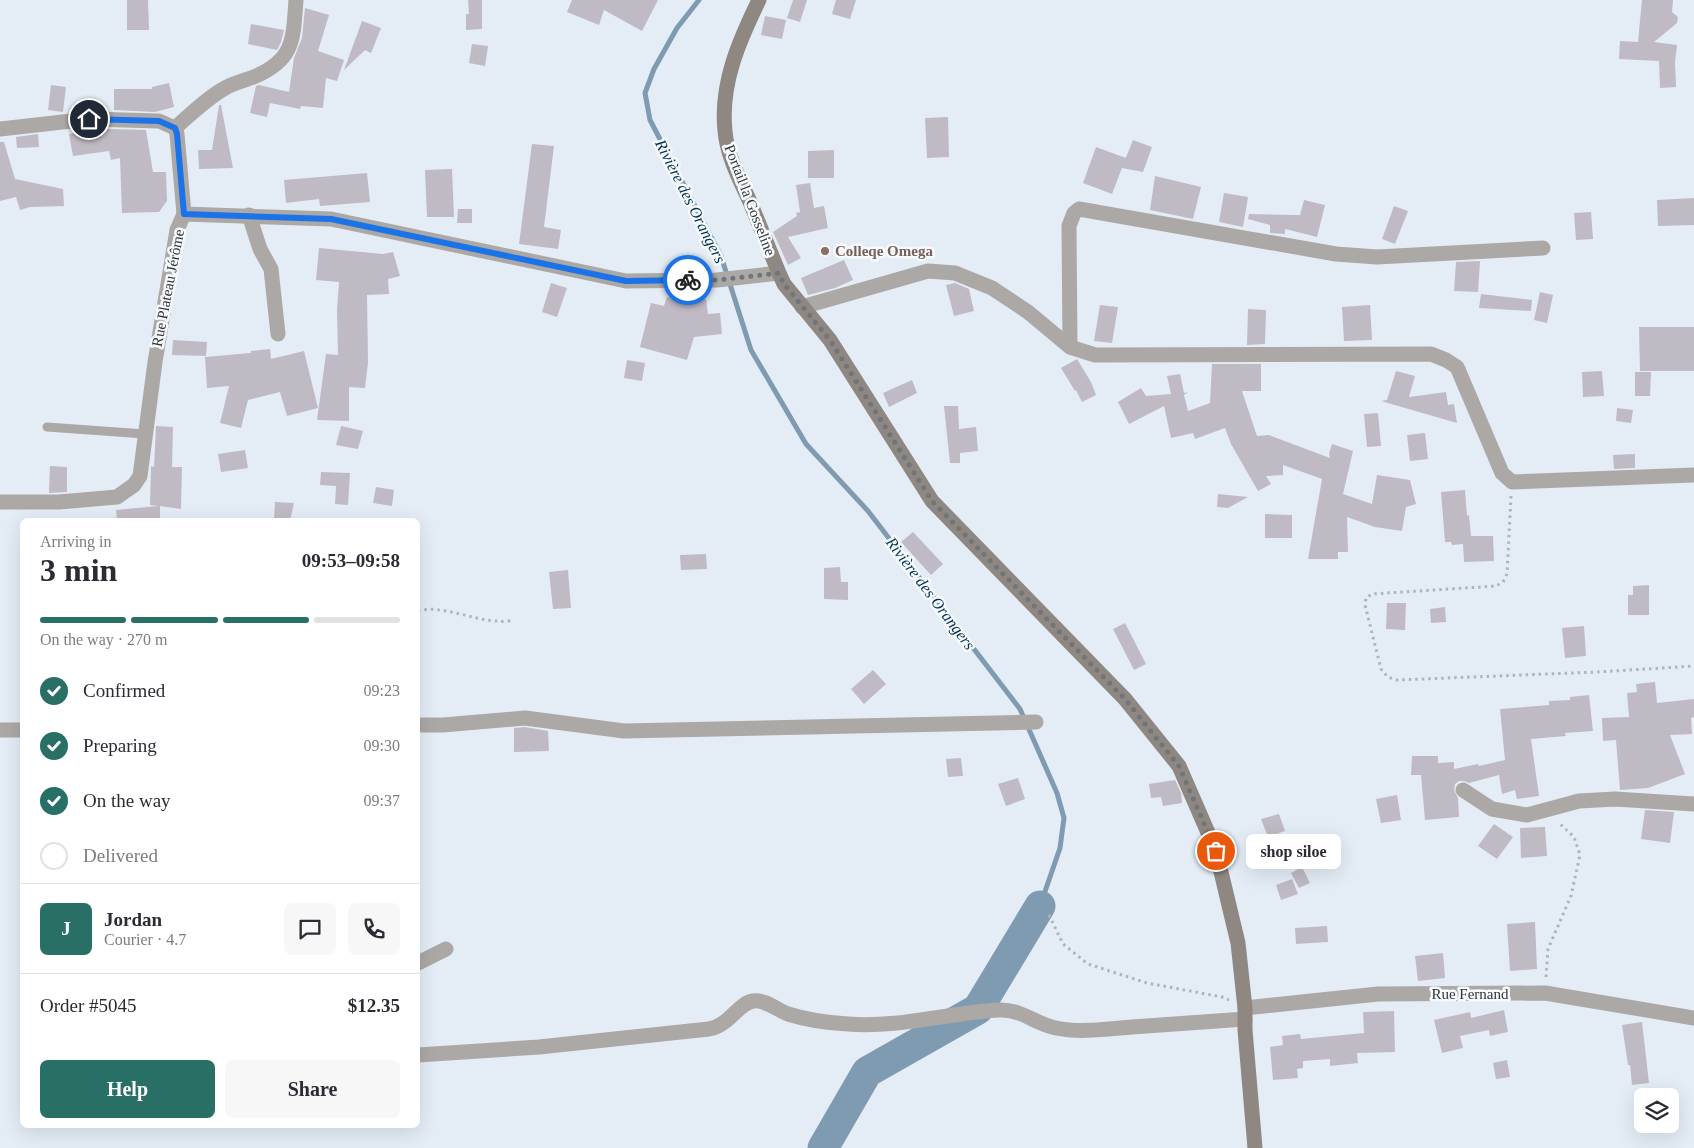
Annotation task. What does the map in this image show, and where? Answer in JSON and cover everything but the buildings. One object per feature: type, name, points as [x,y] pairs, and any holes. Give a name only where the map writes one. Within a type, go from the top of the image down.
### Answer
[{"type":"street","points":[[0,129],[89,119],[159,121],[175,128],[226,87],[256,76],[278,64],[290,49],[296,0]]},
{"type":"street","name":"Portail la Gosseline","points":[[759,0],[742,34],[729,72],[725,103],[725,133],[734,166],[779,273],[784,284],[830,340],[932,501],[1125,699],[1179,766],[1216,851],[1238,943],[1255,1148]]},
{"type":"street","name":"Rue Plateau Jérôme","points":[[0,502],[59,502],[117,497],[134,485],[140,476],[154,362],[177,230],[184,214],[175,128]]},
{"type":"street","points":[[1070,347],[1069,226],[1074,213],[1079,209],[1301,249],[1360,256],[1377,257],[1542,248]]},
{"type":"street","points":[[184,214],[331,219],[626,281],[717,280],[779,273]]},
{"type":"street","points":[[249,215],[260,249],[271,269],[278,334]]},
{"type":"street","points":[[802,307],[928,271],[955,273],[992,288],[1028,312],[1070,347],[1095,355],[1431,354],[1457,367],[1502,473],[1512,482],[1694,474]]},
{"type":"street","points":[[420,725],[443,725],[525,718],[624,731],[1036,722]]},
{"type":"street","points":[[0,730],[20,730]]},
{"type":"street","points":[[1463,790],[1492,809],[1527,814],[1578,801],[1615,799],[1694,804]]},
{"type":"street","points":[[420,962],[446,949]]},
{"type":"street","name":"Rue Fernand","points":[[420,1055],[539,1047],[709,1029],[723,1024],[743,1006],[755,1000],[787,1013],[811,1019],[848,1024],[898,1023],[943,1016],[1013,1010],[1056,1028],[1090,1030],[1245,1019],[1378,994],[1545,993],[1694,1018]]},
{"type":"lane","points":[[48,427],[145,434]]},
{"type":"path","points":[[1512,482],[1507,574],[1503,582],[1496,586],[1372,594],[1366,598],[1365,604],[1382,669],[1388,677],[1397,680],[1694,666]]},
{"type":"path","points":[[420,610],[424,609],[448,612],[497,622],[514,620]]},
{"type":"path","points":[[1537,812],[1551,816],[1574,837],[1580,855],[1571,896],[1548,949],[1545,993]]},
{"type":"path","points":[[1049,915],[1062,944],[1088,964],[1147,983],[1222,997],[1245,1019]]},
{"type":"waterway","name":"Rivière des Orangers","points":[[699,0],[677,28],[654,69],[645,93],[650,120],[721,256],[751,350],[806,444],[868,511],[1020,709],[1057,793],[1064,818],[1060,848],[1040,906]]},
{"type":"waterway","name":"Rivière des Orangers","points":[[823,1148],[867,1072],[978,1009],[1040,906]]},
{"type":"way so far","points":[[688,280],[717,280],[779,273],[784,284],[830,340],[932,501],[1125,699],[1179,766],[1216,851]]},
{"type":"place","name":"Colleqe Omega","points":[[825,251]]},
{"type":"place","name":"shop siloe","points":[[1216,851]]},
{"type":"route","points":[[89,119],[159,121],[175,128],[184,214],[331,219],[626,281],[688,280]]}]
